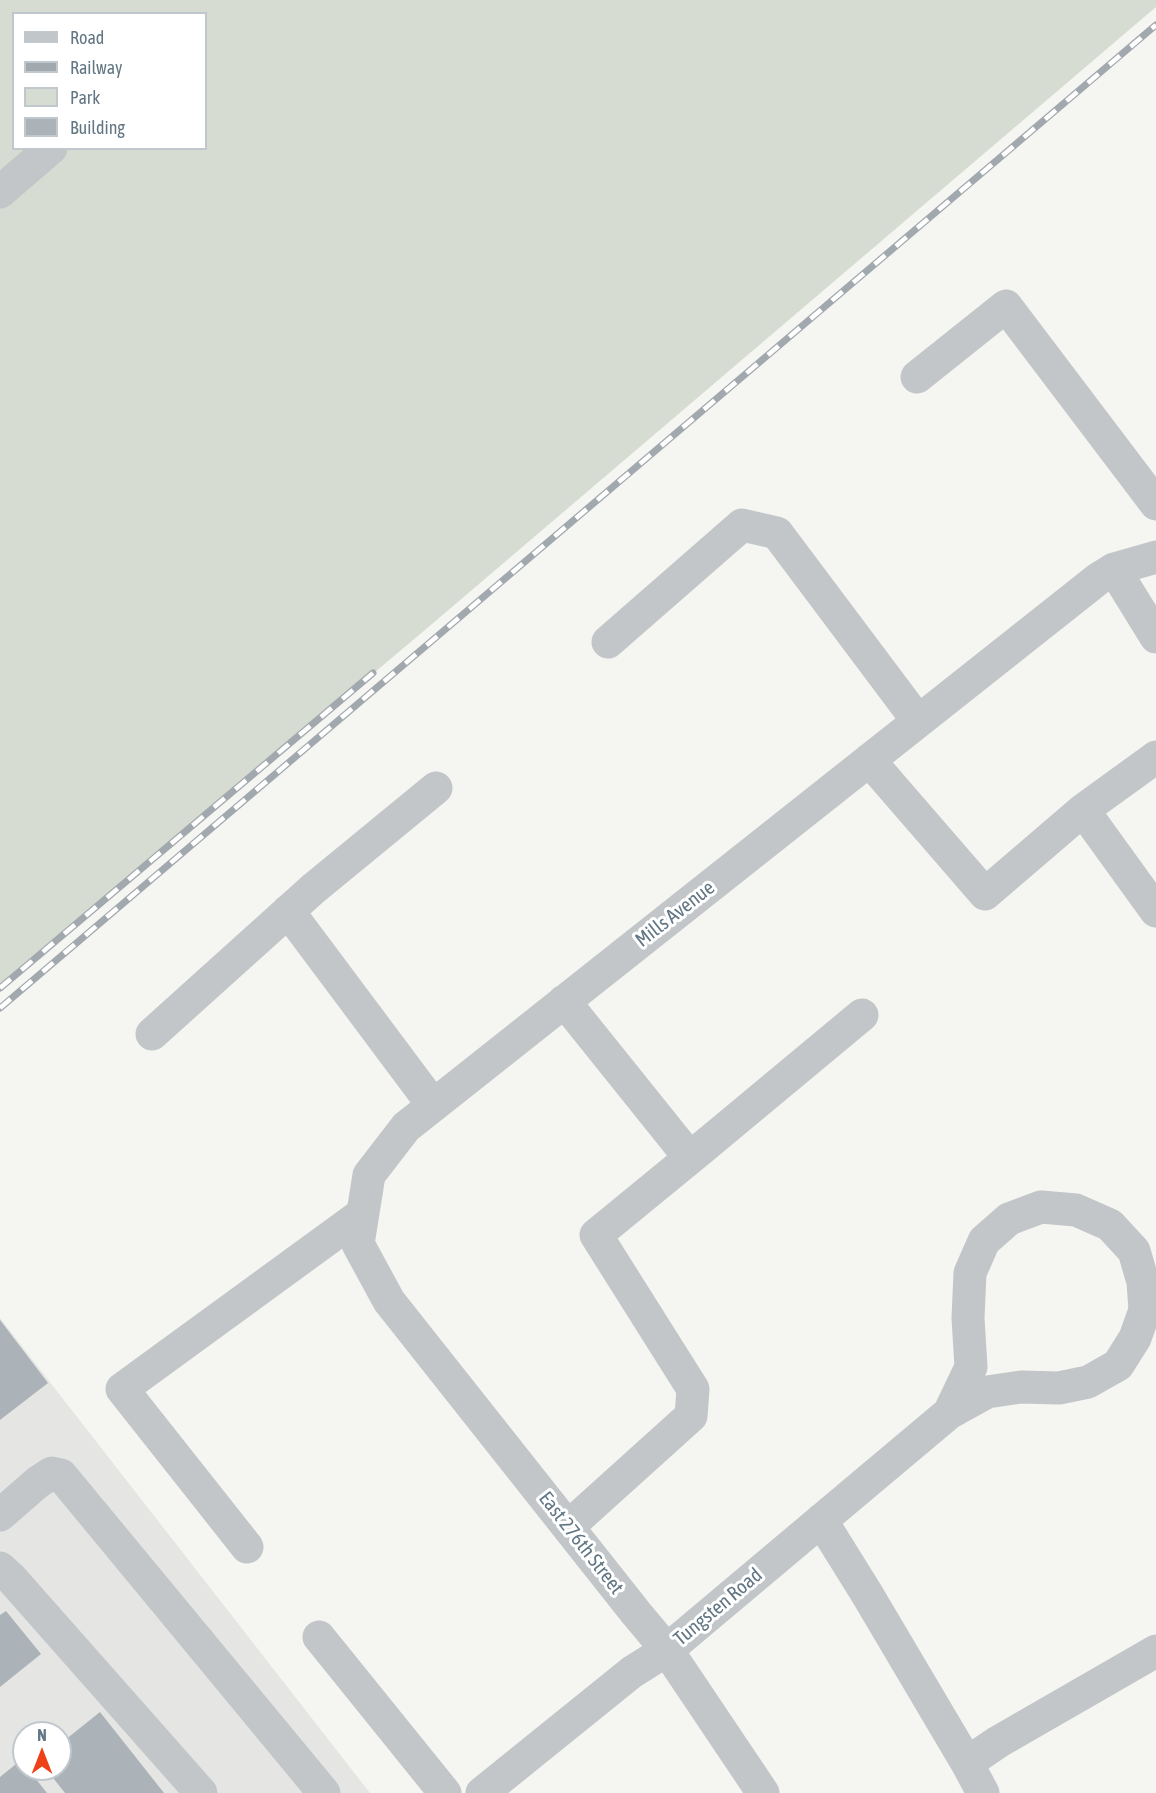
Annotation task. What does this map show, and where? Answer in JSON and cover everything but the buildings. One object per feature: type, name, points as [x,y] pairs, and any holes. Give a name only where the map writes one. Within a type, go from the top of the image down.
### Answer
[{"type":"street","points":[[0,192],[49,150]]},
{"type":"street","points":[[917,377],[1006,306],[1156,504]]},
{"type":"street","points":[[608,642],[742,525],[777,533],[918,721]]},
{"type":"street","points":[[1156,557],[1106,574],[1156,637]]},
{"type":"street","name":"Mills Avenue","points":[[389,1301],[358,1244],[369,1175],[406,1127],[1106,574]]},
{"type":"street","points":[[869,760],[985,894],[1083,810],[1156,757]]},
{"type":"street","points":[[152,1034],[313,889],[436,788]]},
{"type":"street","points":[[1083,810],[1147,877],[1156,911]]},
{"type":"street","points":[[288,911],[433,1105]]},
{"type":"street","points":[[564,1001],[690,1158]]},
{"type":"street","points":[[568,1526],[691,1416],[693,1389],[596,1235],[862,1015]]},
{"type":"street","name":"Tungsten Road","points":[[482,1793],[632,1672],[667,1650],[949,1413],[987,1392],[1021,1387],[1059,1388],[1088,1382],[1118,1365],[1136,1338],[1145,1310],[1143,1282],[1134,1251],[1110,1225],[1076,1210],[1041,1207],[1009,1219],[984,1241],[970,1273],[968,1318],[971,1367],[949,1413]]},
{"type":"street","points":[[247,1547],[122,1389],[362,1214]]},
{"type":"street","name":"East 276th Street","points":[[389,1301],[667,1650],[763,1793]]},
{"type":"street","points":[[0,1515],[38,1482],[52,1473],[62,1475],[324,1793]]},
{"type":"street","points":[[821,1520],[983,1793]]},
{"type":"street","points":[[0,1568],[201,1793]]},
{"type":"street","points":[[319,1637],[445,1793]]},
{"type":"street","points":[[967,1763],[998,1742],[1156,1651]]},
{"type":"shaded area","points":[[0,1318],[370,1793],[0,1793]]},
{"type":"green space","points":[[0,0],[1156,0],[1156,7],[432,624],[0,988]]},
{"type":"railway","points":[[0,1008],[1156,25]]},
{"type":"railway","points":[[0,988],[373,673]]}]
